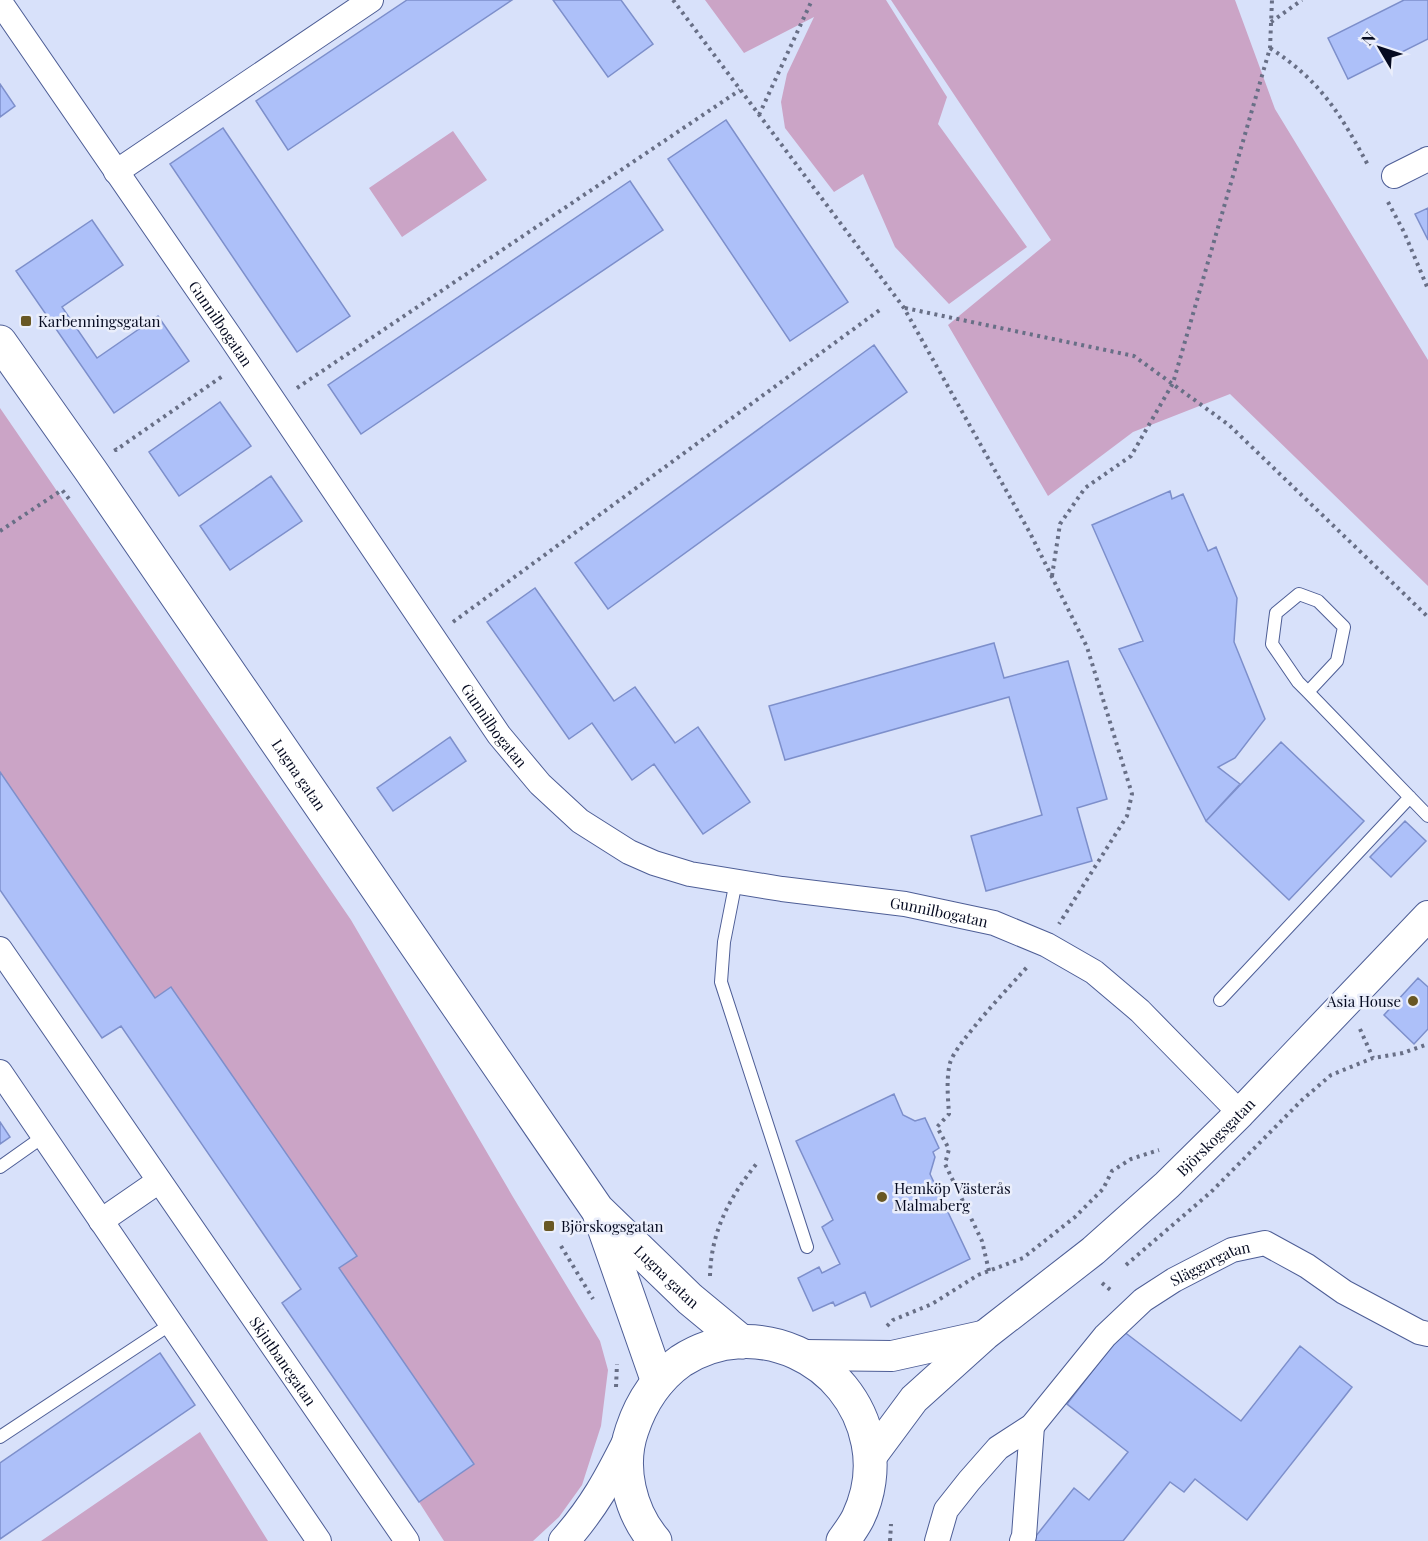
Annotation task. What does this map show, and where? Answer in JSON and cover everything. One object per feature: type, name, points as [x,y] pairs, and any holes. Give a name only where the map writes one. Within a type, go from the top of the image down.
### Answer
[{"type":"main road","name":"Lugna gatan","points":[[0,342],[597,1209],[690,1299],[742,1342]]},
{"type":"main road","name":"Lugna gatan","points":[[597,1209],[658,1382]]},
{"type":"main road","points":[[655,1541],[646,1531],[633,1502],[627,1471],[629,1439],[639,1409],[658,1382],[681,1361],[711,1348],[742,1342],[774,1344],[804,1355],[830,1373],[851,1397],[865,1426],[871,1457],[868,1489],[854,1534]]},
{"type":"street","points":[[116,172],[371,0]]},
{"type":"street","name":"Gunnilbogatan","points":[[0,2],[499,735],[540,784],[580,821],[629,852],[690,874],[782,889],[905,904],[994,923],[1047,945],[1094,972],[1140,1011],[1240,1113]]},
{"type":"street","points":[[1383,181],[1428,159]]},
{"type":"street","name":"Björskogsgatan","points":[[871,1457],[914,1399],[985,1335],[1093,1251],[1183,1169],[1240,1113],[1428,916]]},
{"type":"street","name":"Skjutbanegatan","points":[[0,949],[407,1541]]},
{"type":"street","points":[[0,1072],[319,1541]]},
{"type":"street","points":[[101,1221],[159,1181]]},
{"type":"street","name":"Släggargatan","points":[[937,1541],[946,1510],[969,1481],[998,1448],[1032,1426],[1105,1336],[1143,1300],[1174,1280],[1232,1250],[1266,1243],[1308,1266],[1344,1292],[1419,1332],[1428,1334]]},
{"type":"street","name":"Björskogsgatan","points":[[804,1355],[892,1356],[985,1335]]},
{"type":"street","points":[[1022,1541],[1028,1499],[1032,1426]]},
{"type":"street","points":[[564,1541],[586,1516],[604,1488],[629,1439]]},
{"type":"lane","points":[[1308,692],[1337,661],[1344,627],[1318,601],[1299,594],[1276,613],[1272,644],[1298,682],[1428,816]]},
{"type":"lane","points":[[1220,1000],[1410,797]]},
{"type":"lane","points":[[736,881],[724,942],[721,982],[807,1247]]},
{"type":"lane","points":[[0,1167],[44,1136]]},
{"type":"lane","points":[[0,1437],[171,1324]]},
{"type":"path","points":[[673,0],[904,308],[1030,533],[1087,647],[1132,794],[1127,816],[1047,945],[968,1036],[950,1061],[947,1094],[949,1114],[937,1127],[949,1149],[945,1164],[982,1241],[989,1271]]},
{"type":"path","points":[[759,115],[812,0]]},
{"type":"path","points":[[1052,577],[1060,524],[1085,488],[1131,456],[1173,383],[1270,48],[1272,0]]},
{"type":"path","points":[[1271,22],[1302,0]]},
{"type":"path","points":[[1270,48],[1312,80],[1336,108],[1383,181],[1428,289]]},
{"type":"path","points":[[274,404],[740,90]]},
{"type":"path","points":[[904,308],[1134,356],[1229,424],[1428,617]]},
{"type":"path","points":[[433,637],[881,309]]},
{"type":"path","points":[[110,440],[116,450],[245,360]]},
{"type":"path","points":[[0,531],[62,490],[76,508]]},
{"type":"path","points":[[1346,1069],[1428,1044]]},
{"type":"path","points":[[710,1279],[717,1228],[738,1185],[774,1143]]},
{"type":"path","points":[[883,1330],[893,1320],[932,1304],[978,1275],[1023,1258],[1075,1217],[1103,1189],[1112,1171],[1131,1159],[1159,1149],[1211,1192]]},
{"type":"path","points":[[561,1246],[596,1303]]},
{"type":"path","points":[[615,1354],[616,1391]]},
{"type":"shaded area","points":[[705,0],[886,0],[947,97],[938,124],[1027,247],[949,304],[895,247],[863,174],[834,192],[785,128],[781,102],[787,74],[814,17],[744,53]]},
{"type":"shaded area","points":[[891,0],[1235,0],[1275,109],[1428,360],[1428,586],[1230,394],[1133,432],[1048,496],[948,325],[1051,240]]},
{"type":"shaded area","points":[[453,131],[487,180],[402,237],[369,188]]},
{"type":"shaded area","points":[[0,408],[351,920],[600,1341],[608,1370],[601,1426],[582,1485],[559,1517],[533,1541],[444,1541],[419,1502],[474,1464],[339,1268],[356,1256],[171,987],[155,998],[0,772]]},
{"type":"shaded area","points":[[200,1432],[268,1541],[41,1541]]},
{"type":"building","points":[[407,0],[512,0],[288,150],[256,101]]},
{"type":"building","points":[[553,0],[621,0],[653,44],[608,77]]},
{"type":"building","points":[[1404,0],[1428,0],[1428,39],[1348,79],[1328,38]]},
{"type":"building","points":[[0,84],[15,106],[0,117]]},
{"type":"building","points":[[726,120],[848,302],[790,341],[668,159]]},
{"type":"building","points":[[223,128],[350,316],[297,352],[170,164]]},
{"type":"building","points":[[630,181],[663,230],[361,434],[328,385]]},
{"type":"building","points":[[1428,208],[1428,240],[1415,214]]},
{"type":"building","points":[[92,220],[123,265],[62,307],[97,358],[158,316],[189,361],[114,413],[16,271]]},
{"type":"building","points":[[874,345],[907,392],[608,609],[575,563]]},
{"type":"building","points":[[220,402],[251,446],[179,496],[149,452]]},
{"type":"building","points":[[271,476],[302,521],[230,570],[200,526]]},
{"type":"building","points":[[1170,491],[1172,499],[1183,494],[1208,551],[1216,547],[1237,598],[1234,642],[1265,719],[1235,758],[1218,767],[1240,784],[1206,821],[1119,649],[1143,641],[1092,525]]},
{"type":"building","points":[[535,588],[614,701],[635,687],[675,743],[698,727],[750,802],[703,834],[654,764],[632,780],[592,723],[569,739],[487,622]]},
{"type":"building","points":[[994,643],[1004,678],[1068,661],[1107,799],[1077,808],[1092,861],[986,891],[971,836],[1042,815],[1009,697],[785,760],[769,706]]},
{"type":"building","points":[[450,737],[466,761],[393,811],[377,788]]},
{"type":"building","points":[[1281,742],[1364,821],[1289,900],[1206,821]]},
{"type":"building","points":[[0,772],[155,998],[171,987],[357,1256],[339,1268],[474,1464],[419,1502],[282,1303],[301,1289],[121,1026],[102,1038],[0,890]]},
{"type":"building","points":[[1405,821],[1426,841],[1391,877],[1370,857]]},
{"type":"building","name":"Asia House","points":[[1418,978],[1428,987],[1428,1029],[1414,1044],[1384,1015]]},
{"type":"building","name":"Hemköp Västerås Malmaberg","points":[[894,1094],[903,1115],[915,1121],[925,1118],[939,1148],[933,1152],[935,1157],[930,1174],[970,1259],[871,1307],[865,1292],[835,1306],[833,1302],[813,1311],[798,1278],[819,1267],[822,1273],[840,1264],[822,1227],[833,1220],[796,1141]]},
{"type":"building","points":[[0,1122],[10,1137],[0,1144]]},
{"type":"building","points":[[1123,1331],[1241,1421],[1300,1346],[1352,1387],[1247,1520],[1195,1479],[1184,1492],[1170,1482],[1123,1541],[1032,1541],[1074,1488],[1089,1500],[1128,1452],[1067,1404]]},
{"type":"building","points":[[160,1353],[195,1405],[0,1539],[0,1463]]},
{"type":"place","name":"Karbenningsgatan","points":[[26,321]]},
{"type":"place","name":"Asia House","points":[[1413,1001]]},
{"type":"place","name":"Hemköp Västerås Malmaberg","points":[[882,1197]]},
{"type":"place","name":"Björskogsgatan","points":[[549,1226]]}]
